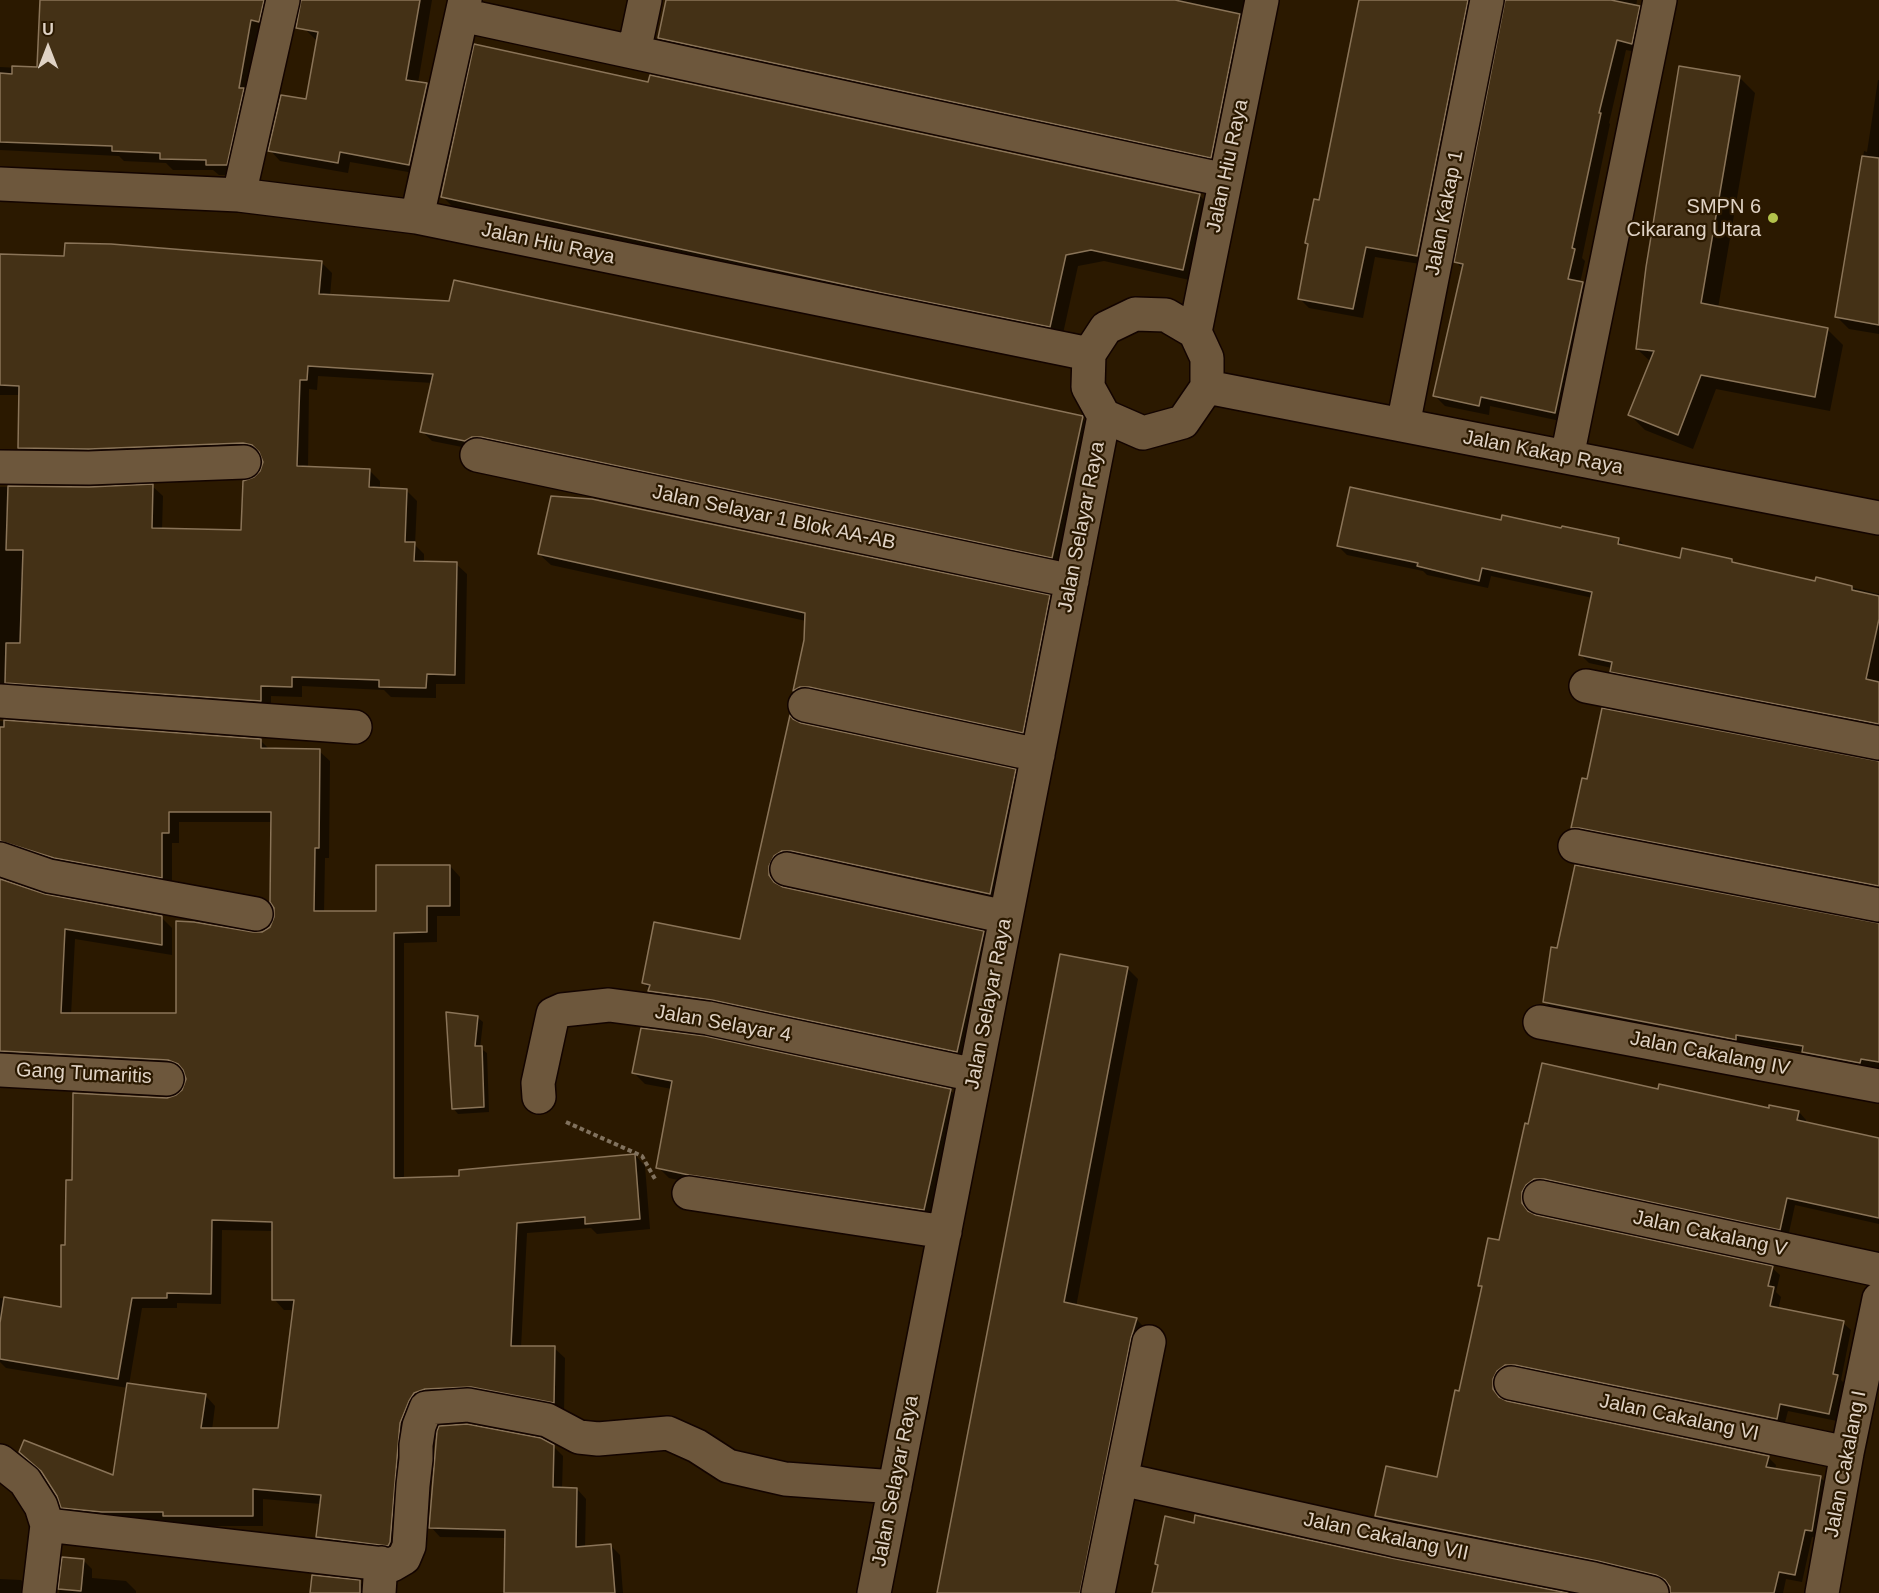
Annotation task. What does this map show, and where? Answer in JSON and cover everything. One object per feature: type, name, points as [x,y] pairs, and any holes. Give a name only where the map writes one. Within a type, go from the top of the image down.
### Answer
[{"type":"street","points":[[239,195],[283,0]]},
{"type":"street","points":[[634,51],[645,0]]},
{"type":"street","name":"Jalan Hiu Raya","points":[[1194,332],[1262,0]]},
{"type":"street","name":"Jalan Kakap 1","points":[[1403,425],[1487,0]]},
{"type":"street","points":[[1567,458],[1660,0]]},
{"type":"street","points":[[417,217],[463,7],[634,51],[1225,180]]},
{"type":"street","name":"Jalan Hiu Raya","points":[[0,184],[239,195],[417,217],[1089,354]]},
{"type":"street","points":[[1135,314],[1166,315],[1194,332],[1207,358],[1207,387],[1184,422],[1143,434],[1104,416],[1088,387],[1089,354],[1106,328],[1135,314]]},
{"type":"street","name":"Jalan Kakap Raya","points":[[1207,387],[1879,518]]},
{"type":"street","name":"Jalan Selayar Raya","points":[[874,1593],[1104,416]]},
{"type":"street","name":"Jalan Selayar 1 Blok AA-AB","points":[[477,455],[1072,581]]},
{"type":"street","points":[[0,466],[89,468],[244,462]]},
{"type":"street","points":[[1586,686],[1879,743]]},
{"type":"street","points":[[0,701],[356,727]]},
{"type":"street","points":[[805,705],[1038,755]]},
{"type":"street","points":[[1575,846],[1879,905]]},
{"type":"street","points":[[0,859],[49,876],[256,914]]},
{"type":"street","points":[[787,868],[1006,916]]},
{"type":"street","name":"Jalan Selayar 4","points":[[539,1097],[538,1083],[553,1014],[562,1010],[609,1005],[708,1018],[975,1075]]},
{"type":"street","name":"Jalan Cakalang IV","points":[[1540,1022],[1879,1086]]},
{"type":"street","name":"Gang Tumaritis","points":[[0,1070],[167,1079]]},
{"type":"street","points":[[689,1193],[945,1232]]},
{"type":"street","name":"Jalan Cakalang V","points":[[1540,1197],[1879,1270]]},
{"type":"street","name":"Jalan Cakalang I","points":[[1822,1593],[1847,1453],[1879,1299]]},
{"type":"street","points":[[1098,1593],[1149,1342]]},
{"type":"street","name":"Jalan Cakalang VI","points":[[1511,1383],[1847,1453]]},
{"type":"street","points":[[47,1526],[380,1578],[404,1558],[409,1546],[419,1426],[426,1408],[439,1406],[468,1405],[547,1420],[579,1437],[626,1438],[668,1433],[698,1446],[728,1466],[774,1477],[895,1486]]},
{"type":"street","points":[[0,1461],[25,1481],[41,1506],[47,1526],[39,1593]]},
{"type":"street","name":"Jalan Cakalang VII","points":[[1121,1479],[1395,1540],[1594,1579],[1652,1593]]},
{"type":"path","points":[[539,1097],[546,1113],[642,1156],[653,1177],[663,1184],[689,1193]]},
{"type":"building","points":[[40,0],[264,0],[259,22],[251,20],[239,88],[244,88],[227,165],[206,165],[206,160],[160,159],[160,153],[112,151],[112,146],[0,142],[0,73],[12,74],[12,66],[37,67]]},
{"type":"building","points":[[301,0],[420,0],[406,80],[427,83],[409,165],[340,152],[338,163],[268,151],[281,95],[306,99],[318,32],[296,28]]},
{"type":"building","points":[[666,0],[1175,0],[1240,14],[1211,158],[658,38]]},
{"type":"building","points":[[1359,0],[1468,0],[1417,256],[1366,247],[1353,309],[1298,299],[1308,244],[1305,243],[1314,199],[1319,200]]},
{"type":"building","points":[[1505,0],[1611,0],[1640,6],[1632,44],[1617,40],[1599,113],[1601,113],[1572,248],[1575,249],[1568,279],[1583,282],[1555,413],[1481,397],[1479,406],[1433,396],[1463,264],[1454,262]]},
{"type":"building","points":[[474,44],[648,82],[650,75],[1200,194],[1183,270],[1091,250],[1066,255],[1050,327],[441,197]]},
{"type":"building","points":[[1679,66],[1740,76],[1701,303],[1828,328],[1815,397],[1701,375],[1678,435],[1628,415],[1654,351],[1636,349],[1646,267]]},
{"type":"building","points":[[1862,156],[1879,158],[1879,325],[1835,317]]},
{"type":"building","points":[[65,243],[111,244],[322,261],[319,294],[449,301],[454,280],[1083,416],[1052,558],[481,437],[472,437],[465,441],[420,432],[433,374],[308,366],[307,380],[300,380],[297,466],[370,469],[369,487],[407,489],[405,542],[415,542],[414,561],[457,562],[455,675],[427,674],[426,688],[379,687],[379,680],[292,677],[292,687],[261,686],[261,701],[5,683],[6,643],[20,643],[23,550],[6,550],[8,486],[89,487],[153,484],[152,528],[241,530],[243,481],[254,477],[260,471],[263,462],[259,452],[252,445],[243,443],[89,449],[18,448],[19,386],[0,385],[0,254],[64,256]]},
{"type":"building","points":[[1350,487],[1501,520],[1502,515],[1619,538],[1618,544],[1680,558],[1682,548],[1815,581],[1816,577],[1852,586],[1852,590],[1879,596],[1879,619],[1866,679],[1879,682],[1879,724],[1610,672],[1612,662],[1579,655],[1592,592],[1482,568],[1479,581],[1417,566],[1418,563],[1337,546]]},
{"type":"building","points":[[551,496],[592,499],[1050,595],[1023,733],[809,687],[800,687],[793,691],[804,640],[805,613],[538,554]]},
{"type":"building","points":[[1602,708],[1879,761],[1879,886],[1571,828],[1582,778],[1587,779]]},
{"type":"building","points":[[790,715],[801,723],[1016,769],[990,894],[791,851],[782,851],[774,856],[769,866],[769,875],[774,882],[783,887],[984,931],[957,1052],[712,1000],[648,991],[650,985],[642,983],[654,922],[740,939]]},
{"type":"building","points":[[4,720],[261,739],[261,748],[320,749],[319,848],[315,848],[314,911],[376,911],[376,865],[450,865],[450,906],[427,906],[427,932],[394,933],[394,1178],[459,1176],[459,1170],[635,1154],[640,1219],[585,1224],[585,1217],[517,1223],[511,1346],[555,1346],[554,1403],[471,1387],[425,1389],[414,1393],[400,1423],[388,1546],[316,1537],[321,1495],[253,1489],[253,1516],[163,1516],[163,1512],[102,1512],[61,1508],[57,1496],[41,1471],[19,1452],[24,1440],[113,1475],[127,1383],[206,1394],[201,1428],[278,1428],[294,1300],[272,1300],[272,1222],[212,1220],[211,1294],[167,1293],[167,1298],[132,1298],[118,1379],[0,1359],[0,1323],[4,1297],[61,1307],[61,1245],[65,1245],[66,1180],[72,1180],[73,1093],[167,1098],[182,1090],[186,1079],[178,1064],[168,1060],[0,1051],[0,879],[45,894],[162,916],[162,945],[65,929],[61,1013],[176,1013],[176,921],[262,932],[270,927],[274,917],[274,908],[270,902],[271,812],[169,812],[169,833],[162,833],[162,878],[54,858],[0,841],[0,727],[4,727]]},
{"type":"building","points":[[1575,865],[1879,923],[1879,1062],[1861,1059],[1860,1063],[1802,1052],[1803,1046],[1736,1035],[1736,1040],[1543,1002],[1551,947],[1557,948]]},
{"type":"building","points":[[1060,954],[1128,967],[1064,1302],[1137,1318],[1131,1338],[1080,1593],[937,1593]]},
{"type":"building","points":[[446,1012],[478,1016],[475,1046],[482,1046],[484,1107],[452,1109]]},
{"type":"building","points":[[641,1028],[705,1036],[951,1089],[924,1210],[689,1175],[656,1168],[672,1081],[632,1073]]},
{"type":"building","points":[[1542,1063],[1658,1089],[1659,1084],[1769,1108],[1769,1105],[1799,1111],[1797,1120],[1879,1138],[1879,1218],[1787,1198],[1780,1230],[1544,1179],[1534,1179],[1526,1185],[1522,1192],[1522,1203],[1528,1211],[1536,1215],[1773,1266],[1768,1286],[1774,1287],[1770,1306],[1844,1321],[1833,1374],[1838,1375],[1829,1414],[1780,1404],[1777,1419],[1515,1365],[1505,1365],[1497,1371],[1493,1379],[1493,1389],[1499,1397],[1507,1401],[1769,1456],[1766,1467],[1821,1476],[1812,1531],[1805,1530],[1795,1575],[1779,1572],[1774,1593],[1670,1593],[1670,1587],[1665,1580],[1656,1575],[1375,1516],[1386,1466],[1437,1477],[1455,1390],[1459,1391],[1482,1286],[1478,1286],[1488,1238],[1499,1240],[1525,1123],[1528,1124]]},
{"type":"building","points":[[467,1424],[541,1438],[554,1445],[553,1487],[577,1488],[576,1547],[611,1544],[615,1593],[504,1593],[505,1530],[429,1528],[437,1431],[439,1426]]},
{"type":"building","points":[[1195,1515],[1391,1558],[1568,1593],[1152,1593],[1158,1565],[1155,1564],[1165,1516],[1194,1523]]},
{"type":"building","points":[[62,1557],[84,1559],[81,1591],[58,1589]]},
{"type":"building","points":[[312,1575],[360,1580],[360,1593],[310,1593]]},
{"type":"place","name":"SMPN 6 Cikarang Utara","points":[[1773,218]]}]
